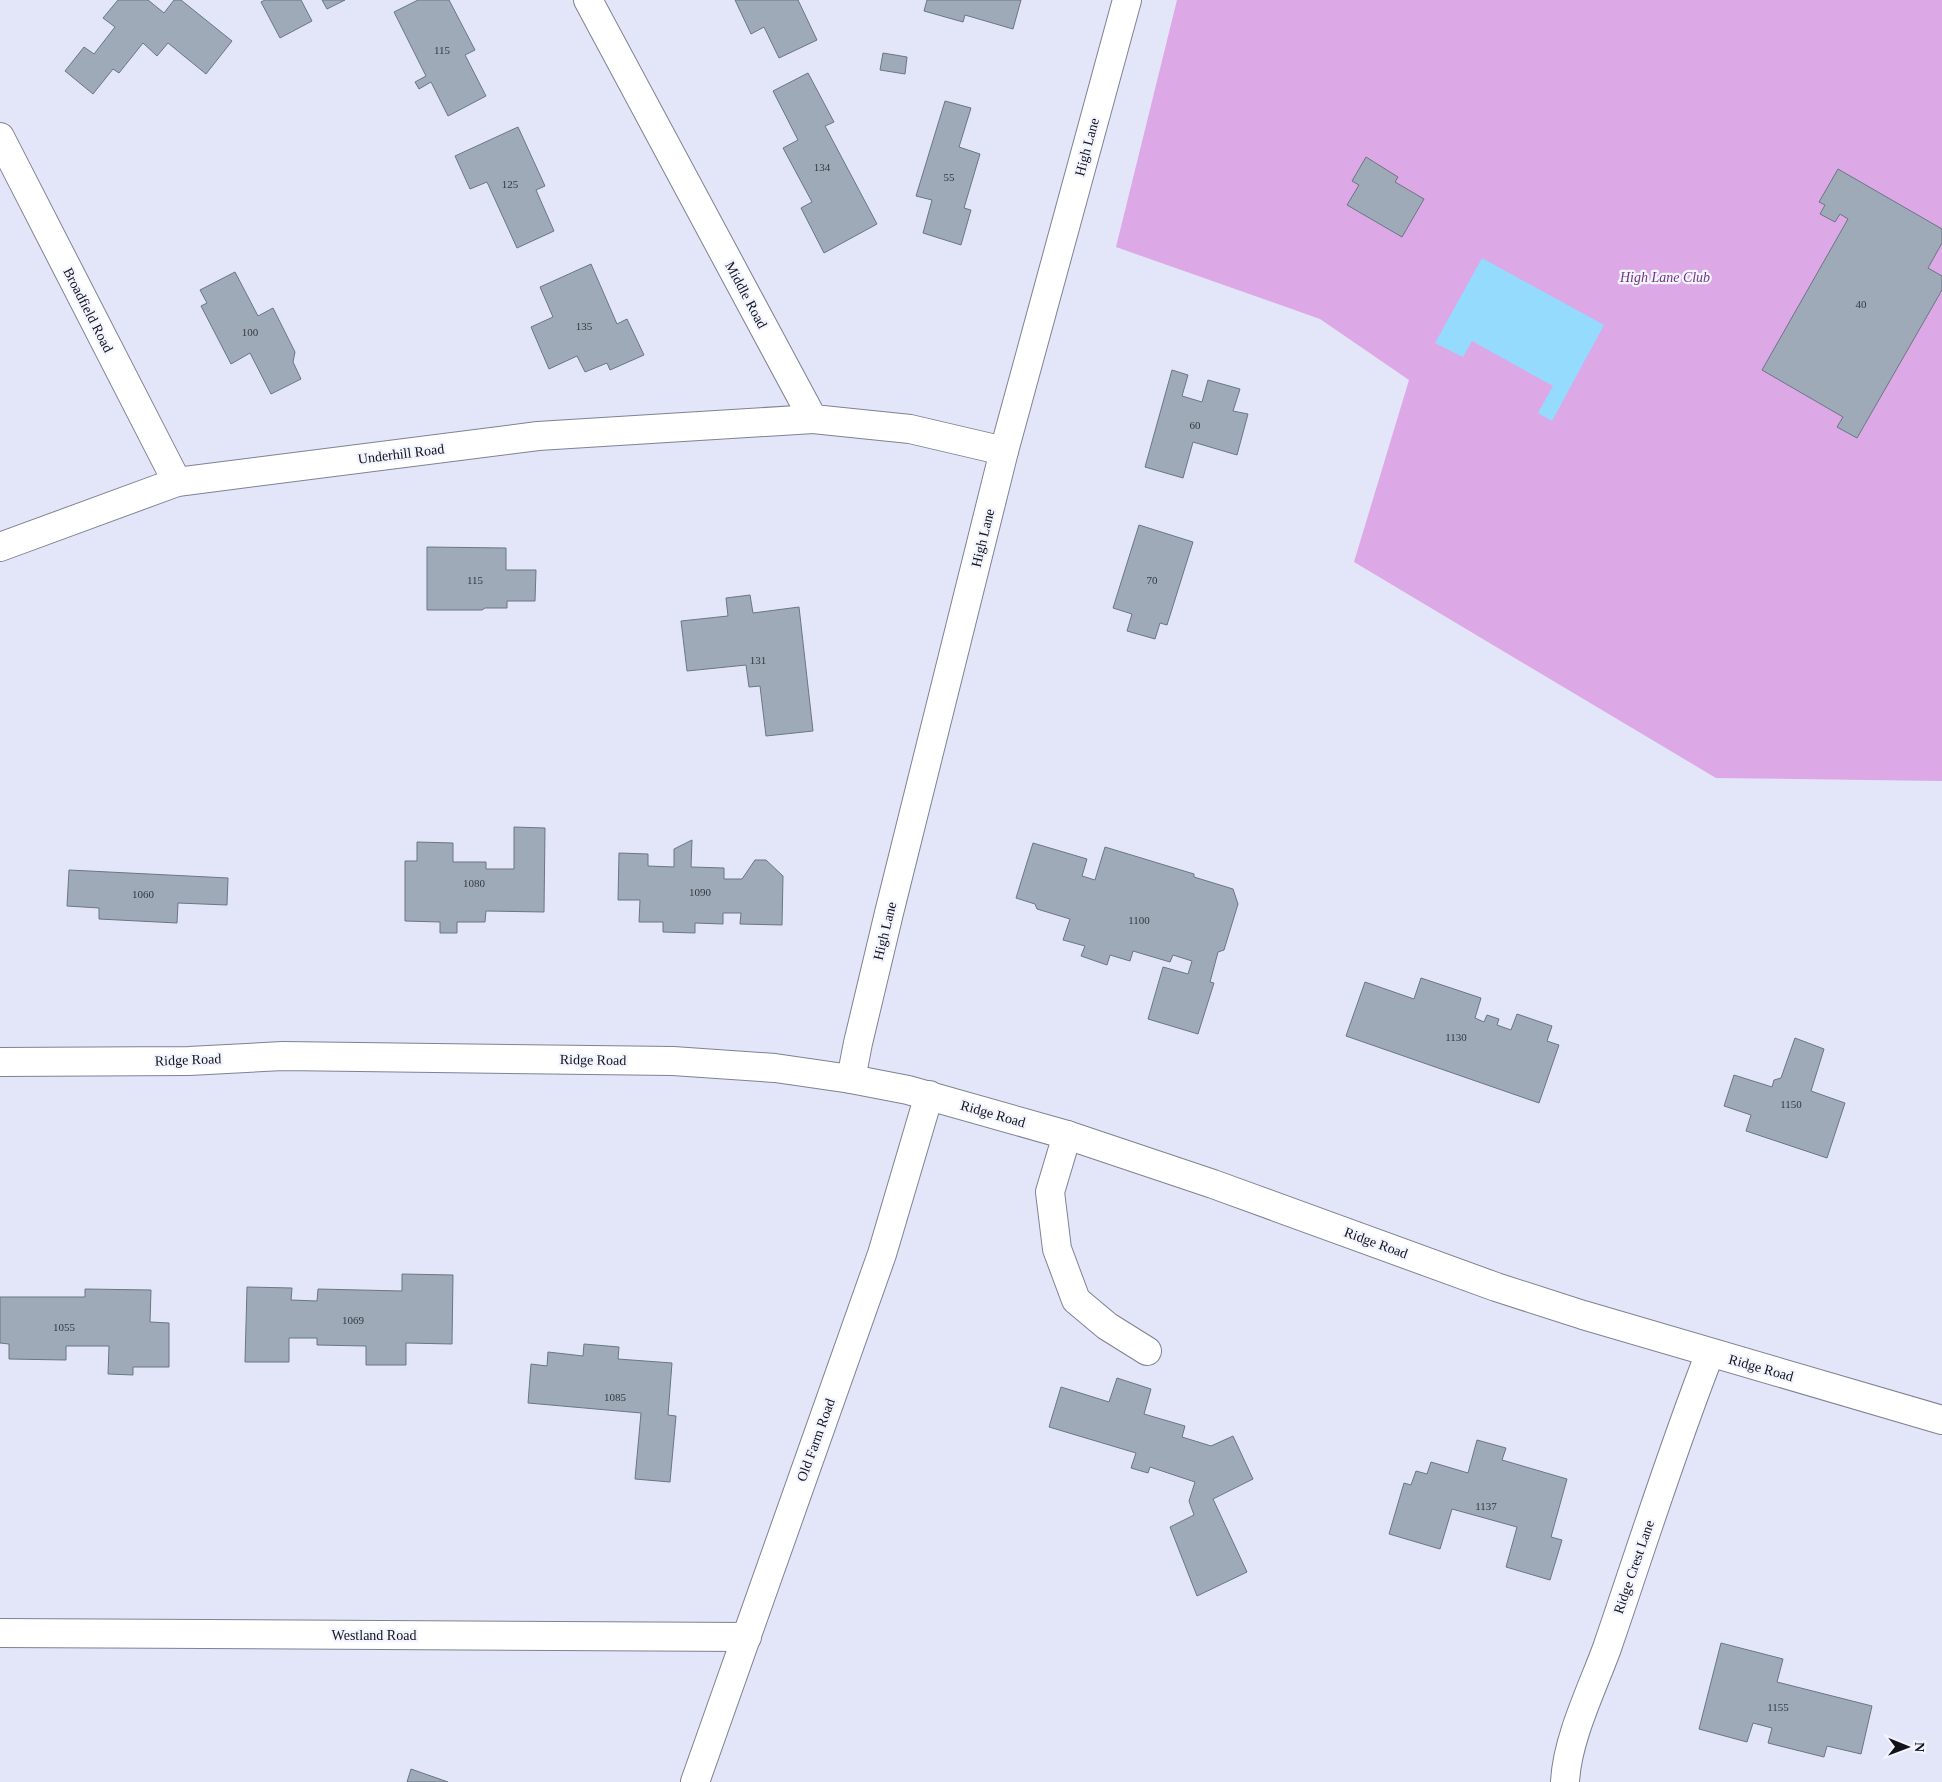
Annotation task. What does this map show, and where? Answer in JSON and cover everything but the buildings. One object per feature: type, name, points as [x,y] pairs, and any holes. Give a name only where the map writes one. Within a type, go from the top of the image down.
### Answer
[{"type":"street","name":"Middle Road","points":[[588,0],[813,419]]},
{"type":"street","name":"High Lane","points":[[851,1079],[889,913],[1004,451],[1127,0]]},
{"type":"street","name":"Broadfield Road","points":[[0,137],[177,482]]},
{"type":"street","points":[[813,419],[910,429],[1004,451]]},
{"type":"street","name":"Underhill Road","points":[[0,547],[177,482],[538,436],[813,419]]},
{"type":"street","name":"Ridge Road","points":[[0,1062],[189,1061],[284,1056],[673,1060],[775,1068],[851,1079],[929,1095],[1067,1135],[1213,1184],[1496,1287],[1710,1353],[1942,1420]]},
{"type":"street","name":"Old Farm Road","points":[[695,1782],[882,1254],[929,1095]]},
{"type":"street","points":[[1067,1135],[1050,1192],[1057,1248],[1076,1300],[1107,1326],[1147,1351]]},
{"type":"street","name":"Ridge Crest Lane","points":[[1565,1782],[1565,1774],[1576,1730],[1710,1353]]},
{"type":"street","name":"Westland Road","points":[[0,1634],[747,1637]]},
{"type":"green space","name":"High Lane Club","points":[[1177,0],[1942,0],[1942,781],[1716,778],[1354,562],[1409,380],[1320,319],[1116,247]]},
{"type":"water","points":[[1482,258],[1604,325],[1552,421],[1538,413],[1553,386],[1472,341],[1463,357],[1435,343]]}]
